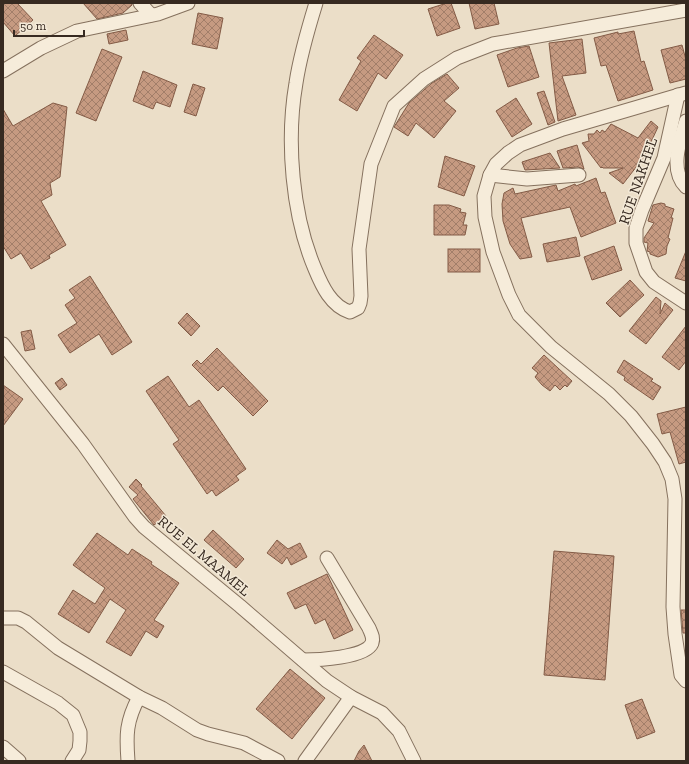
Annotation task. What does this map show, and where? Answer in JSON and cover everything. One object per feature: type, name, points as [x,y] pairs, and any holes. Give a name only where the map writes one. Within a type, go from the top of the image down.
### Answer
[{"type":"street","points":[[140,3],[151,15]]},
{"type":"street","points":[[3,71],[41,48],[77,31],[151,15],[188,3]]},
{"type":"street","points":[[316,3],[306,36],[296,83],[292,118],[292,177],[303,231],[313,264],[330,297],[343,310],[350,312],[358,308],[360,304],[359,249],[371,164],[394,106],[424,79],[457,58],[493,44],[686,10]]},
{"type":"street","points":[[682,94],[540,137],[520,145],[496,164],[490,175],[484,196],[485,217],[489,236],[500,273],[513,305],[519,315],[551,347],[609,394],[631,416],[653,444],[665,462],[670,474],[675,499],[673,607],[675,634],[680,675],[686,682]]},
{"type":"street","name":"RUE NAKHEL","points":[[682,94],[664,158],[636,228],[636,243],[646,272],[654,282],[686,303]]},
{"type":"street","points":[[686,121],[677,161],[679,177],[686,187]]},
{"type":"street","points":[[490,175],[527,179],[579,175]]},
{"type":"street","name":"RUE EL MAAMEL","points":[[3,344],[83,444],[135,517],[144,527],[327,680],[351,697],[382,713],[399,731],[414,761]]},
{"type":"street","points":[[303,660],[323,659],[352,654],[369,648],[372,644],[372,635],[369,628],[327,558]]},
{"type":"street","points":[[3,618],[18,618],[26,622],[58,648],[197,730],[244,743],[278,761]]},
{"type":"street","points":[[3,672],[58,703],[73,715],[80,732],[80,741],[79,750],[72,761]]},
{"type":"street","points":[[128,761],[128,724],[131,712],[140,697]]},
{"type":"street","points":[[305,761],[351,697]]},
{"type":"street","points":[[3,747],[19,761]]},
{"type":"building","points":[[3,3],[17,3],[33,20],[15,36],[3,22]]},
{"type":"building","points":[[83,3],[132,3],[132,5],[123,13],[97,19]]},
{"type":"building","points":[[451,3],[460,28],[437,36],[428,9]]},
{"type":"building","points":[[469,3],[494,3],[499,24],[475,29]]},
{"type":"building","points":[[198,13],[223,18],[217,49],[192,44]]},
{"type":"building","points":[[126,30],[128,40],[109,44],[107,34]]},
{"type":"building","points":[[634,31],[641,62],[644,61],[653,90],[618,101],[606,65],[601,66],[594,38],[618,32],[618,34]]},
{"type":"building","points":[[374,35],[403,55],[386,79],[378,73],[357,111],[339,100],[361,61],[357,58]]},
{"type":"building","points":[[582,39],[586,73],[562,76],[576,115],[558,121],[549,43]]},
{"type":"building","points":[[682,45],[686,60],[686,79],[670,83],[661,50]]},
{"type":"building","points":[[529,46],[539,77],[508,87],[497,55],[517,48]]},
{"type":"building","points":[[102,49],[122,57],[96,121],[76,113]]},
{"type":"building","points":[[143,71],[177,85],[170,107],[156,102],[153,109],[133,101]]},
{"type":"building","points":[[447,74],[459,88],[444,101],[456,111],[434,138],[416,123],[408,136],[394,127],[409,103],[432,83]]},
{"type":"building","points":[[193,84],[205,88],[196,116],[184,112]]},
{"type":"building","points":[[544,91],[555,122],[548,125],[537,93]]},
{"type":"building","points":[[516,98],[532,124],[512,137],[496,111]]},
{"type":"building","points":[[53,103],[67,107],[60,177],[50,183],[52,195],[41,201],[66,245],[49,255],[50,258],[31,269],[21,253],[11,259],[3,246],[3,109],[13,126]]},
{"type":"building","points":[[651,121],[658,127],[644,157],[623,184],[609,173],[623,168],[601,168],[582,143],[589,141],[588,134],[594,134],[597,130],[600,133],[602,130],[605,132],[611,124],[638,138]]},
{"type":"building","points":[[577,145],[584,169],[578,167],[563,168],[557,151]]},
{"type":"building","points":[[550,153],[560,168],[525,170],[522,162]]},
{"type":"building","points":[[445,156],[475,166],[464,196],[438,187]]},
{"type":"building","points":[[596,178],[601,193],[605,192],[616,223],[581,237],[570,207],[521,218],[532,257],[520,259],[510,244],[503,221],[502,204],[504,193],[513,188],[515,194],[556,185],[558,191]]},
{"type":"building","points":[[661,203],[674,209],[671,218],[673,218],[666,254],[658,257],[647,251],[648,243],[644,242],[644,238],[654,223],[648,221],[653,205]]},
{"type":"building","points":[[434,205],[449,205],[461,209],[460,212],[466,213],[463,225],[467,225],[465,235],[434,235]]},
{"type":"building","points":[[576,237],[580,256],[547,262],[543,244]]},
{"type":"building","points":[[614,246],[622,270],[592,280],[584,257]]},
{"type":"building","points":[[448,249],[480,249],[480,272],[448,272]]},
{"type":"building","points":[[686,251],[686,281],[675,278]]},
{"type":"building","points":[[90,276],[132,342],[112,355],[99,334],[70,353],[58,335],[77,323],[65,305],[75,298],[69,290]]},
{"type":"building","points":[[630,280],[644,295],[620,317],[606,303]]},
{"type":"building","points":[[656,297],[661,301],[660,314],[665,303],[673,310],[646,344],[629,331]]},
{"type":"building","points":[[187,313],[200,326],[191,336],[178,323]]},
{"type":"building","points":[[686,326],[686,361],[679,370],[662,357]]},
{"type":"building","points":[[31,330],[35,349],[25,351],[21,332]]},
{"type":"building","points":[[217,348],[268,401],[253,416],[223,386],[218,391],[192,365],[197,360],[201,364]]},
{"type":"building","points":[[544,355],[572,381],[567,387],[565,385],[560,390],[555,385],[550,391],[535,377],[538,373],[532,368]]},
{"type":"building","points":[[624,360],[653,379],[651,381],[661,387],[653,400],[624,380],[625,377],[617,372]]},
{"type":"building","points":[[168,376],[189,407],[199,400],[246,469],[236,476],[239,480],[216,496],[212,490],[207,494],[173,444],[179,440],[146,391]]},
{"type":"building","points":[[62,378],[67,385],[60,390],[55,383]]},
{"type":"building","points":[[3,385],[23,399],[3,426]]},
{"type":"building","points":[[686,407],[686,462],[679,464],[670,432],[662,434],[657,414]]},
{"type":"building","points":[[136,479],[166,516],[154,525],[133,499],[138,495],[129,487]]},
{"type":"building","points":[[213,530],[244,559],[236,568],[204,540]]},
{"type":"building","points":[[97,533],[128,555],[132,549],[179,583],[154,620],[164,626],[157,638],[146,631],[131,656],[106,642],[126,610],[110,599],[89,633],[58,614],[73,590],[95,604],[105,588],[73,565]]},
{"type":"building","points":[[277,540],[288,549],[300,543],[307,557],[291,565],[287,557],[282,564],[267,553]]},
{"type":"building","points":[[554,551],[614,556],[605,680],[544,675]]},
{"type":"building","points":[[327,574],[353,630],[334,639],[325,619],[315,624],[306,604],[295,609],[287,593]]},
{"type":"building","points":[[681,610],[686,610],[686,633],[683,633]]},
{"type":"building","points":[[290,669],[325,698],[292,739],[256,709]]},
{"type":"building","points":[[642,699],[655,732],[637,739],[625,705]]},
{"type":"building","points":[[364,745],[372,761],[354,761],[359,751]]}]
